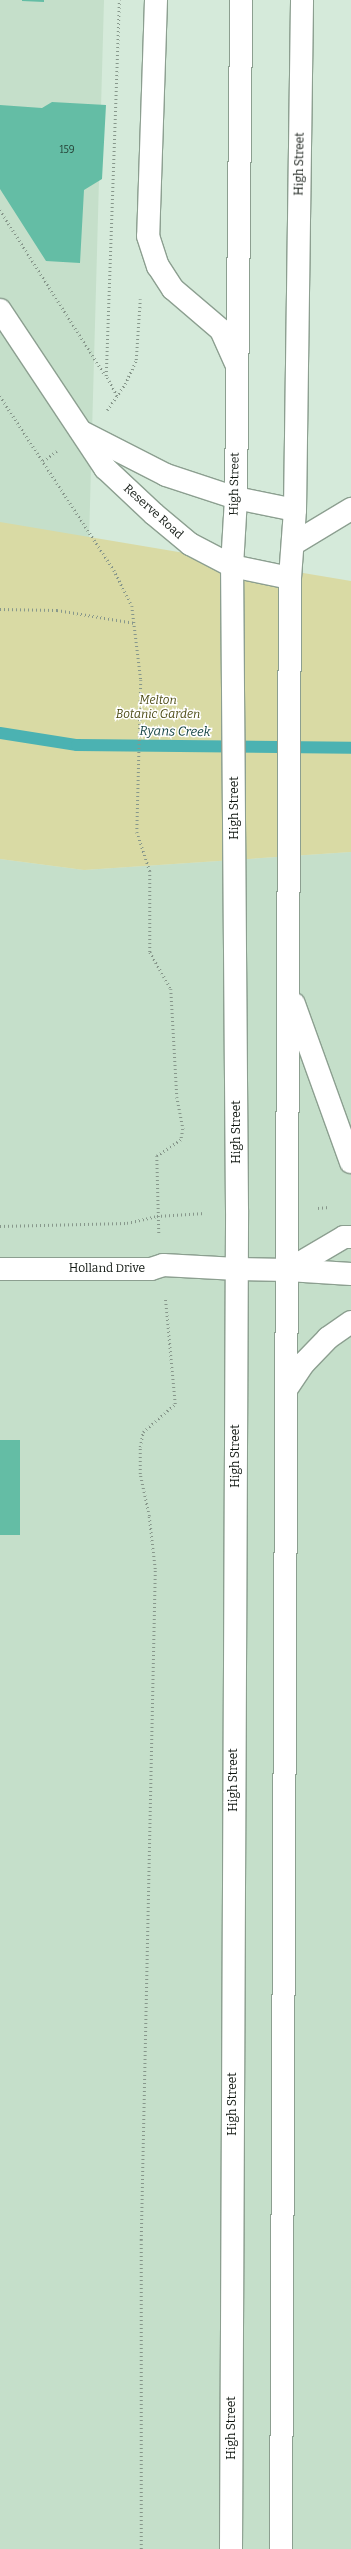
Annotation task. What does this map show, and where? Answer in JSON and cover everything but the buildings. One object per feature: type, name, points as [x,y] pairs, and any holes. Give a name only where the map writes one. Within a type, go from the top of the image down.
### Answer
[{"type":"main road","name":"High Street","points":[[156,0],[148,236],[158,266],[173,289],[221,330],[236,363]]},
{"type":"main road","name":"High Street","points":[[231,2549],[237,1269],[232,566],[236,498],[236,363],[241,0]]},
{"type":"main road","name":"High Street","points":[[282,2549],[290,578],[295,510],[302,0]]},
{"type":"main road","name":"Reserve Road","points":[[0,310],[105,468],[165,524],[190,544],[232,566],[290,578]]},
{"type":"main road","name":"Reserve Road","points":[[82,432],[166,474],[236,498],[295,510]]},
{"type":"main road","points":[[293,544],[351,509]]},
{"type":"main road","points":[[289,988],[351,1162]]},
{"type":"main road","points":[[288,1270],[344,1238],[351,1238]]},
{"type":"main road","name":"Holland Drive","points":[[0,1269],[151,1269],[163,1265],[351,1274]]},
{"type":"main road","points":[[287,1388],[304,1362],[328,1338],[351,1322]]},
{"type":"path","points":[[106,376],[119,0]]},
{"type":"path","points":[[0,210],[106,376],[117,396]]},
{"type":"path","points":[[43,462],[82,432],[117,396],[136,360],[141,292]]},
{"type":"path","points":[[0,396],[114,570],[132,606],[141,680],[137,771],[137,832],[150,871],[150,952],[171,989],[177,1097],[183,1129],[181,1140],[157,1156],[157,1216],[163,1265],[175,1404],[143,1432],[140,1447],[140,1474],[149,1516],[155,1569],[141,2240],[141,2549]]},
{"type":"path","points":[[0,609],[57,610],[135,622]]},
{"type":"path","points":[[0,1226],[127,1223],[157,1216]]},
{"type":"shaded area","points":[[0,0],[104,0],[89,540],[0,524]]},
{"type":"shaded area","points":[[351,852],[351,2549],[0,2549],[0,859],[84,870]]},
{"type":"green space","name":"Melton Botanic Garden","points":[[0,522],[351,581],[351,852],[84,870],[0,859]]},
{"type":"waterway","name":"Ryans Creek","points":[[0,733],[77,745],[351,748]]}]
